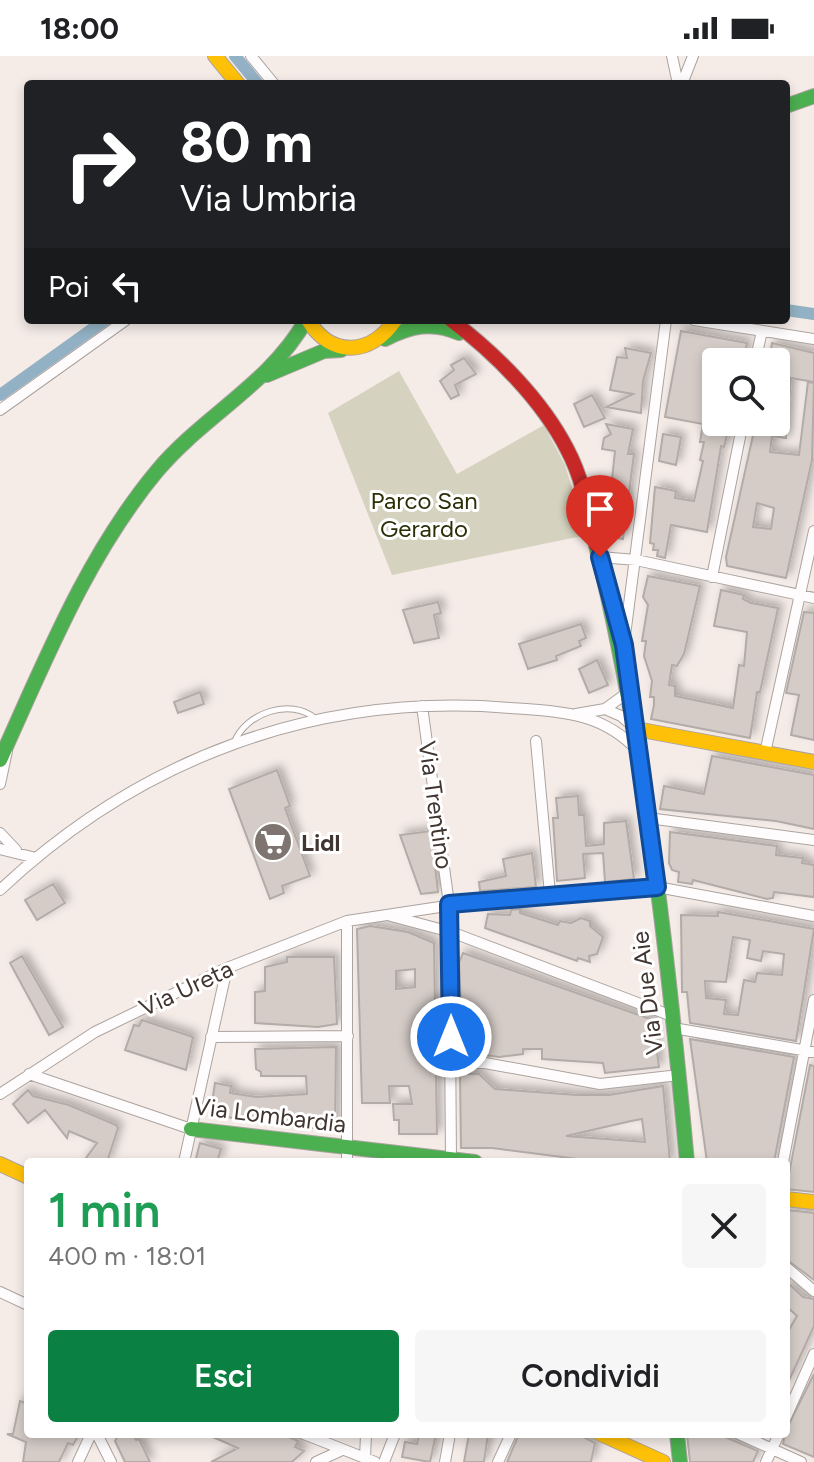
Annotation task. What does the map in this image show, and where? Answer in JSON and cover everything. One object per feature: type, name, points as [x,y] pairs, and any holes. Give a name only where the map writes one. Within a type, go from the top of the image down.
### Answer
[{"type":"street","points":[[215,56],[235,80]]},
{"type":"street","points":[[251,56],[271,80]]},
{"type":"street","points":[[672,56],[679,80]]},
{"type":"street","points":[[682,80],[693,56]]},
{"type":"street","points":[[790,105],[814,96]]},
{"type":"street","points":[[0,410],[120,324]]},
{"type":"street","points":[[0,760],[94,562],[125,513],[160,468],[252,383],[300,335],[305,324]]},
{"type":"street","points":[[310,324],[320,339],[341,350]]},
{"type":"street","points":[[377,344],[392,324]]},
{"type":"street","name":"Via Due Aie","points":[[252,383],[282,366],[324,351],[354,351],[377,344],[406,328],[424,324]]},
{"type":"street","name":"Via Due Aie","points":[[432,324],[471,338]]},
{"type":"street","name":"Via Due Aie","points":[[455,324],[537,405],[568,450],[600,557],[624,645],[631,690],[657,887],[687,1158]]},
{"type":"street","points":[[624,645],[666,324]]},
{"type":"street","points":[[719,324],[814,339]]},
{"type":"street","points":[[758,348],[762,331]]},
{"type":"street","points":[[712,577],[740,436]]},
{"type":"street","points":[[765,753],[814,531]]},
{"type":"street","points":[[600,557],[636,560],[814,598]]},
{"type":"street","points":[[572,714],[605,709],[631,690]]},
{"type":"street","points":[[0,890],[36,858],[148,780],[234,743],[317,720],[422,706],[495,707],[572,714],[616,729],[636,729],[814,762]]},
{"type":"street","name":"Via Trentino","points":[[422,706],[449,904],[451,1063],[464,1158]]},
{"type":"street","points":[[605,709],[621,716],[636,729]]},
{"type":"street","points":[[616,729],[640,753]]},
{"type":"street","points":[[536,741],[550,894]]},
{"type":"street","points":[[0,784],[8,743]]},
{"type":"street","points":[[648,818],[814,840]]},
{"type":"street","points":[[0,833],[16,850]]},
{"type":"street","points":[[0,849],[16,850],[36,858]]},
{"type":"street","name":"Via Ureta","points":[[0,1094],[95,1032],[227,968],[347,921],[449,904],[657,887],[814,916]]},
{"type":"street","points":[[386,914],[451,932],[673,1022],[809,1051]]},
{"type":"street","points":[[347,921],[348,1155]]},
{"type":"street","points":[[185,1158],[227,968]]},
{"type":"street","points":[[784,1158],[809,1051],[814,1000]]},
{"type":"street","points":[[211,1037],[348,1036]]},
{"type":"street","points":[[451,1063],[485,1063],[600,1084],[679,1075]]},
{"type":"street","name":"Via Lombardia","points":[[29,1074],[191,1129],[348,1155],[406,1158]]},
{"type":"street","points":[[0,1164],[24,1175]]},
{"type":"street","points":[[790,1199],[814,1202]]},
{"type":"street","points":[[790,1270],[814,1291]]},
{"type":"street","points":[[0,1292],[24,1303]]},
{"type":"street","points":[[790,1408],[814,1354]]},
{"type":"street","points":[[78,1462],[92,1438]]},
{"type":"street","points":[[96,1438],[111,1462]]},
{"type":"street","points":[[312,1438],[370,1460],[367,1438]]},
{"type":"street","points":[[384,1462],[393,1438]]},
{"type":"street","points":[[445,1462],[449,1438]]},
{"type":"street","points":[[498,1462],[509,1438]]},
{"type":"street","points":[[610,1438],[663,1462]]},
{"type":"street","points":[[677,1438],[680,1462]]},
{"type":"street","points":[[748,1438],[801,1462]]},
{"type":"street","points":[[766,1462],[777,1438]]},
{"type":"street","points":[[316,1462],[340,1451]]},
{"type":"lane","points":[[234,743],[240,726],[249,720],[291,706],[304,709],[317,720]]},
{"type":"green space","name":"Parco San Gerardo","points":[[399,371],[457,474],[544,425],[565,465],[587,535],[392,575],[328,413]]},
{"type":"building","points":[[681,331],[747,343],[746,348],[702,348],[702,424],[665,417]]},
{"type":"building","points":[[772,343],[814,353],[814,382],[791,378],[790,390],[790,348],[771,348]]},
{"type":"building","points":[[625,348],[651,353],[643,381],[641,413],[606,407],[633,394],[610,390],[617,357],[627,358]]},
{"type":"building","points":[[464,358],[476,374],[455,385],[459,395],[451,399],[440,381],[454,370],[451,365]]},
{"type":"building","points":[[808,382],[814,383],[812,460],[786,578],[727,566],[726,557],[753,436],[772,436],[770,452],[799,455]],"holes":[[[757,503],[774,508],[771,529],[753,527]]]},
{"type":"building","points":[[592,395],[605,418],[584,427],[574,404]]},
{"type":"building","points":[[606,424],[633,429],[628,454],[634,454],[623,539],[612,537],[608,517],[615,451],[602,449],[604,438],[611,434]]},
{"type":"building","points":[[702,430],[702,436],[727,436],[724,447],[721,446],[707,532],[671,525],[665,558],[657,556],[658,550],[653,550],[654,544],[650,543],[655,487],[676,491],[675,498],[694,501],[703,461],[700,460],[704,442],[700,442]]},
{"type":"building","points":[[663,434],[681,437],[676,465],[659,461]]},
{"type":"building","points":[[648,576],[700,586],[684,654],[677,666],[672,665],[669,685],[675,686],[675,696],[733,708],[739,665],[744,666],[747,632],[714,626],[721,590],[744,595],[743,599],[751,603],[778,608],[760,692],[757,692],[750,738],[651,719],[654,697],[650,697],[652,681],[644,656],[646,641],[642,641],[648,605],[643,597]]},
{"type":"building","points":[[438,602],[441,613],[434,615],[439,638],[414,643],[403,610]]},
{"type":"building","points":[[804,612],[814,613],[814,740],[791,735],[799,695],[786,693]]},
{"type":"building","points":[[581,624],[586,638],[579,641],[581,646],[556,656],[557,660],[528,669],[519,644]]},
{"type":"building","points":[[597,660],[608,685],[589,693],[579,669]]},
{"type":"building","points":[[200,692],[204,704],[178,713],[174,702]]},
{"type":"building","points":[[712,756],[814,775],[814,829],[776,821],[660,809],[664,786],[704,794]]},
{"type":"building","name":"Lidl","points":[[277,770],[290,806],[285,808],[310,876],[282,886],[284,893],[270,899],[229,789]]},
{"type":"building","points":[[578,796],[579,815],[584,815],[586,846],[604,844],[604,823],[626,821],[634,879],[605,882],[603,853],[583,854],[585,878],[557,881],[553,818],[558,818],[556,798]]},
{"type":"building","points":[[431,831],[438,892],[421,894],[400,835]]},
{"type":"building","points":[[670,832],[777,846],[776,855],[803,858],[802,863],[814,865],[814,897],[774,892],[773,898],[767,899],[693,880],[692,884],[678,882],[679,872],[672,870],[669,863]]},
{"type":"building","points":[[532,853],[536,887],[480,891],[479,882],[506,876],[503,859]]},
{"type":"building","points":[[53,884],[65,903],[37,920],[25,900]]},
{"type":"building","points":[[520,909],[520,913],[558,925],[560,921],[571,923],[581,918],[590,921],[590,926],[603,937],[597,954],[589,956],[590,962],[578,958],[577,961],[485,928],[488,914],[510,915],[511,910]]},
{"type":"building","points":[[718,912],[814,929],[796,1041],[690,1023],[687,992],[682,992],[681,915],[718,916]],"holes":[[[733,937],[750,940],[747,958],[761,961],[763,951],[784,954],[782,975],[757,973],[755,982],[744,980],[738,1015],[724,1014],[726,1000],[706,998],[705,981],[726,982]]]},
{"type":"building","points":[[370,926],[408,932],[434,943],[437,1134],[399,1134],[399,1120],[394,1120],[393,1104],[412,1104],[409,1086],[389,1086],[390,1103],[362,1103],[357,929]],"holes":[[[415,969],[415,987],[396,989],[396,971]]]},
{"type":"building","points":[[463,953],[653,1020],[659,1067],[605,1073],[603,1063],[542,1059],[542,1049],[523,1049],[523,1054],[499,1057],[463,1052],[459,963]]},
{"type":"building","points":[[22,956],[63,1027],[49,1035],[10,963]]},
{"type":"building","points":[[287,957],[334,957],[337,1024],[318,1027],[255,1023],[255,992],[265,991],[265,967],[287,962]]},
{"type":"building","points":[[142,1020],[193,1037],[186,1070],[125,1050],[134,1025],[139,1026]]},
{"type":"building","points":[[690,1039],[794,1057],[775,1158],[706,1158]]},
{"type":"building","points":[[336,1047],[335,1128],[288,1126],[288,1122],[210,1116],[215,1083],[231,1086],[230,1093],[256,1097],[307,1094],[306,1076],[261,1076],[256,1069],[255,1049]]},
{"type":"building","points":[[810,1065],[814,1066],[814,1192],[790,1189],[790,1168]]},
{"type":"building","points":[[460,1074],[479,1074],[495,1089],[577,1095],[609,1095],[663,1086],[670,1158],[570,1158],[492,1148],[461,1148]],"holes":[[[642,1119],[645,1142],[566,1136]]]},
{"type":"building","points":[[28,1090],[33,1096],[69,1105],[116,1125],[118,1128],[108,1158],[86,1158],[97,1143],[69,1131],[67,1138],[45,1110],[28,1123],[13,1104]]},
{"type":"building","points":[[200,1143],[221,1149],[218,1158],[196,1158]]},
{"type":"building","points":[[790,1210],[814,1213],[814,1280],[790,1262]]},
{"type":"building","points":[[790,1285],[803,1297],[814,1299],[814,1326],[790,1378],[790,1328],[797,1316],[790,1310]]},
{"type":"building","points":[[814,1374],[814,1457],[783,1444],[784,1438],[790,1438],[790,1422]]},
{"type":"building","points":[[20,1401],[24,1402],[24,1438],[77,1438],[73,1445],[68,1443],[59,1462],[23,1462],[26,1442],[7,1434],[13,1434]]},
{"type":"building","points":[[117,1438],[139,1439],[150,1462],[125,1462],[115,1441]]},
{"type":"building","points":[[215,1438],[291,1438],[298,1441],[295,1447],[304,1451],[292,1462],[211,1462],[238,1448]]},
{"type":"building","points":[[418,1438],[435,1438],[430,1462],[402,1457],[405,1442],[417,1444]]},
{"type":"building","points":[[468,1438],[487,1438],[484,1462],[464,1462]]},
{"type":"building","points":[[517,1438],[586,1438],[595,1443],[591,1462],[507,1462]]},
{"type":"building","points":[[687,1438],[727,1438],[758,1451],[753,1462],[690,1462]]},
{"type":"waterway","points":[[235,56],[255,80]]},
{"type":"waterway","points":[[790,311],[814,314]]},
{"type":"waterway","points":[[0,395],[99,324]]},
{"type":"traffic: fast","points":[[790,105],[814,96]]},
{"type":"traffic: fast","points":[[0,760],[88,573],[132,503],[175,451],[274,363],[303,324]]},
{"type":"traffic: fast","points":[[385,339],[404,331],[431,326],[459,333]]},
{"type":"traffic: fast","points":[[267,375],[324,351],[341,350]]},
{"type":"traffic: fast","points":[[596,545],[628,698],[653,852],[687,1158]]},
{"type":"traffic: fast","points":[[191,1129],[441,1158]]},
{"type":"traffic: fast","points":[[677,1438],[680,1462]]},
{"type":"traffic: slow","points":[[215,56],[235,80]]},
{"type":"traffic: slow","points":[[311,324],[328,341],[351,348],[375,341],[392,324]]},
{"type":"traffic: slow","points":[[636,729],[814,762]]},
{"type":"traffic: slow","points":[[0,1164],[24,1175]]},
{"type":"traffic: slow","points":[[790,1199],[814,1202]]},
{"type":"traffic: slow","points":[[610,1438],[663,1462]]},
{"type":"traffic: jam","points":[[456,324],[516,378],[557,431],[577,472],[596,545]]},
{"type":"place","name":"Lidl","points":[[273,842]]},
{"type":"route","points":[[451,1037],[449,904],[657,887],[624,645],[600,557]]}]
